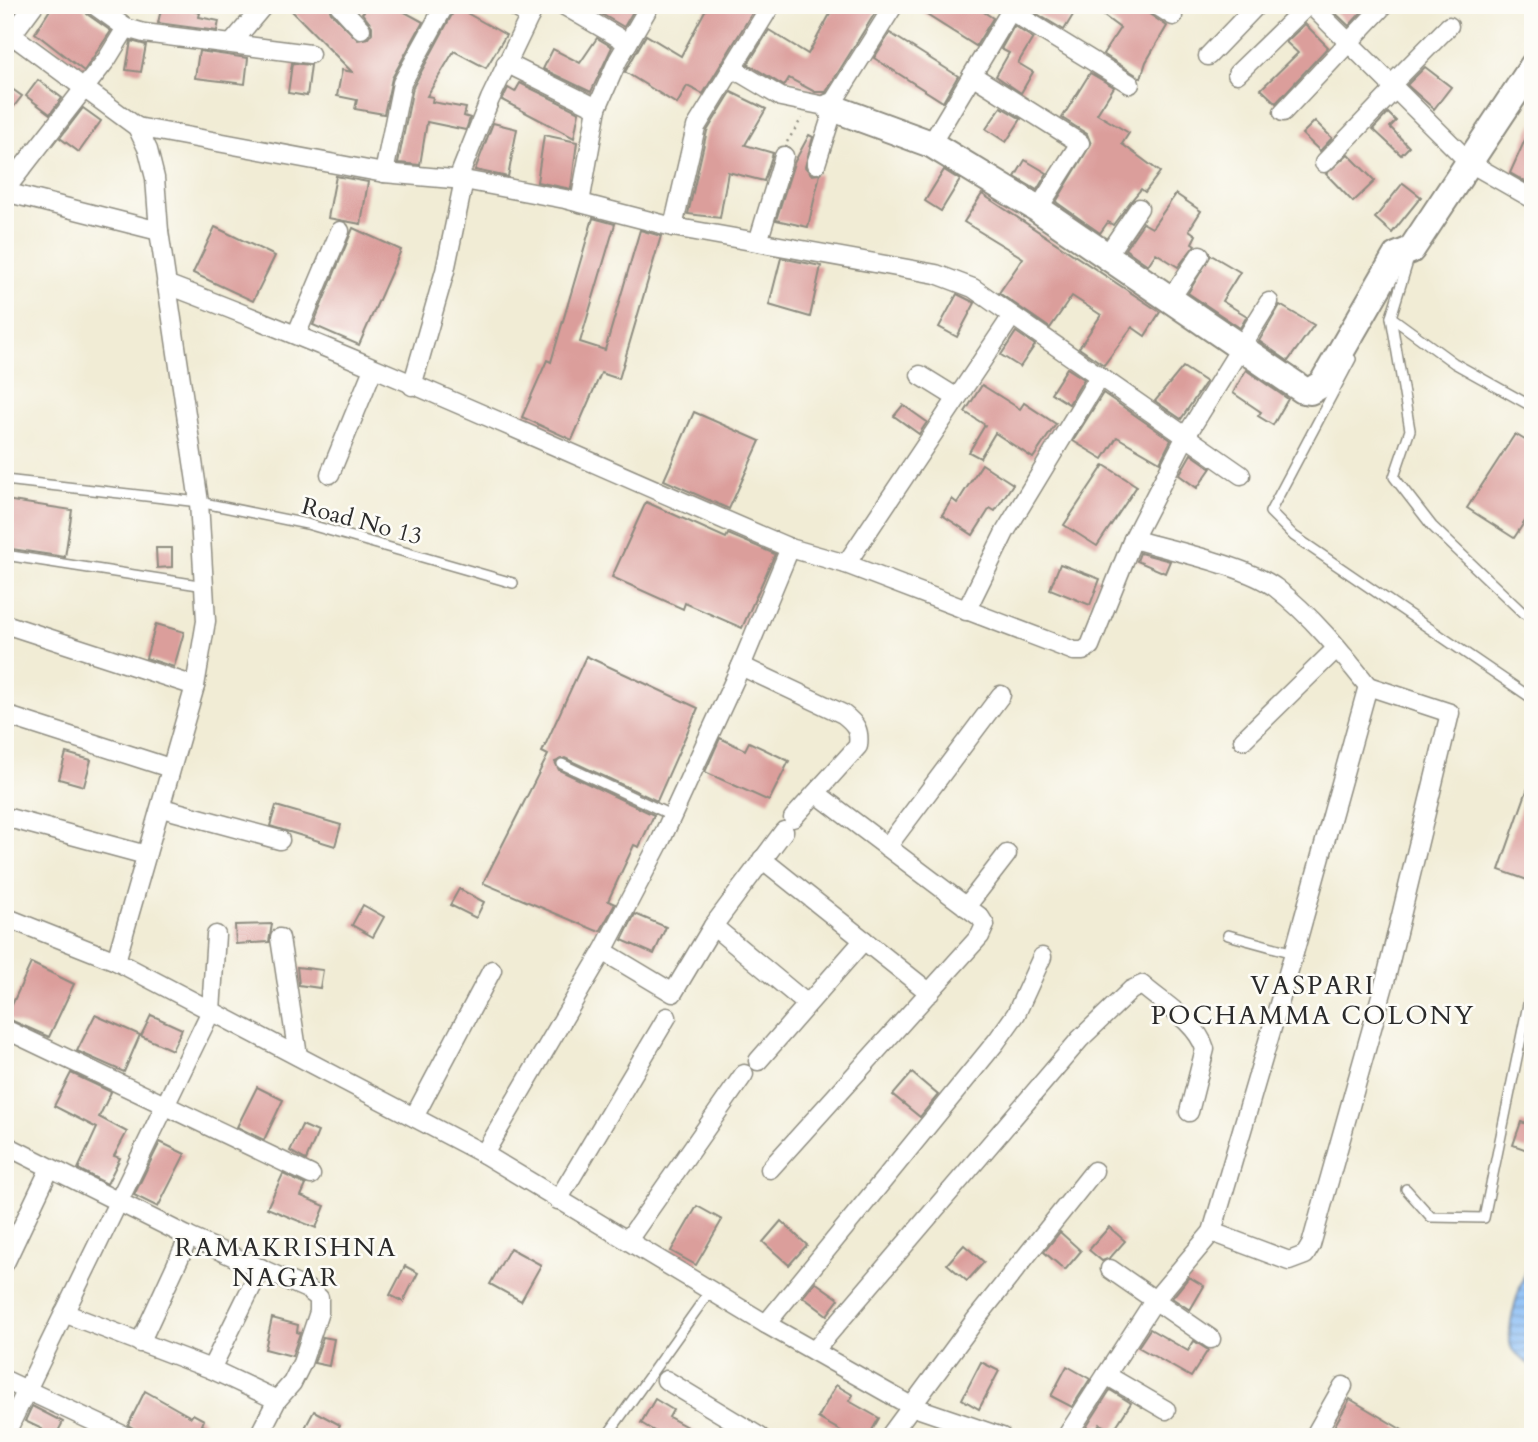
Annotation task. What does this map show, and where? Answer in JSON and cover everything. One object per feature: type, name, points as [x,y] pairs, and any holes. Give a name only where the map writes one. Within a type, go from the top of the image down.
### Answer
[{"type":"street","points":[[34,5],[7,36],[137,127],[384,173],[461,179],[580,202],[673,227],[936,274],[973,288],[1241,475]]},
{"type":"street","points":[[94,5],[126,28],[145,33],[310,54]]},
{"type":"street","points":[[232,43],[264,5]]},
{"type":"street","points":[[340,5],[361,29]]},
{"type":"street","points":[[384,173],[402,83],[445,5]]},
{"type":"street","points":[[412,386],[445,271],[461,179],[506,63],[533,10],[512,5]]},
{"type":"street","points":[[563,5],[628,43]]},
{"type":"street","points":[[580,202],[597,108],[628,43],[650,5]]},
{"type":"street","points":[[673,227],[696,127],[771,5]]},
{"type":"street","points":[[816,164],[826,105],[894,5]]},
{"type":"street","points":[[1156,5],[1173,16]]},
{"type":"street","points":[[1208,56],[1257,5]]},
{"type":"street","points":[[1237,74],[1309,5],[1470,163],[1533,199]]},
{"type":"street","points":[[1283,112],[1384,5]]},
{"type":"street","points":[[931,144],[1012,8],[1130,84]]},
{"type":"street","points":[[1324,163],[1449,26]]},
{"type":"street","points":[[126,28],[107,59],[5,191],[159,231]]},
{"type":"street","points":[[506,63],[597,108]]},
{"type":"street","points":[[732,68],[780,97],[826,105],[931,144],[1038,209],[1303,390],[1315,390],[1396,256],[1411,250],[1533,66]]},
{"type":"street","points":[[972,75],[1080,143],[1038,209]]},
{"type":"street","points":[[116,961],[195,686],[206,621],[199,502],[166,284],[155,178],[148,150],[137,127]]},
{"type":"street","points":[[758,242],[784,156]]},
{"type":"street","points":[[1107,255],[1139,208]]},
{"type":"street","points":[[297,333],[340,232]]},
{"type":"street","points":[[1171,298],[1200,255]]},
{"type":"street","points":[[166,284],[297,333],[373,369],[790,548],[846,564],[1052,644],[1083,651],[1090,646],[1133,539],[1186,436],[1269,302]]},
{"type":"street","points":[[846,564],[1012,316]]},
{"type":"street","points":[[330,474],[373,369]]},
{"type":"street","points":[[920,375],[957,398]]},
{"type":"street","points":[[966,611],[1005,532],[1099,377]]},
{"type":"street","points":[[1133,539],[1254,576],[1275,588],[1337,648],[1368,686],[1450,713],[1387,978],[1311,1245],[1305,1255],[1289,1261],[1212,1231]]},
{"type":"street","points":[[484,1154],[603,951],[673,816],[741,666],[790,548]]},
{"type":"street","points":[[5,624],[195,686]]},
{"type":"street","points":[[1243,740],[1337,648]]},
{"type":"street","points":[[603,951],[673,993],[713,926],[762,859],[858,746],[860,733],[855,723],[843,714],[741,666]]},
{"type":"street","points":[[1066,1437],[1154,1301],[1212,1231],[1294,953],[1368,686]]},
{"type":"street","points":[[887,847],[1001,695]]},
{"type":"street","points":[[5,715],[170,768]]},
{"type":"street","points":[[770,1169],[984,930],[984,922],[966,906],[816,793]]},
{"type":"street","points":[[162,808],[280,839]]},
{"type":"street","points":[[5,817],[146,855]]},
{"type":"street","points":[[966,906],[1007,854]]},
{"type":"street","points":[[762,859],[929,993]]},
{"type":"street","points":[[5,917],[116,961],[484,1154],[710,1291],[911,1406],[1002,1437]]},
{"type":"street","points":[[713,926],[807,1004]]},
{"type":"street","points":[[5,1435],[211,1011],[216,935]]},
{"type":"street","points":[[280,938],[298,1056]]},
{"type":"street","points":[[758,1061],[864,940]]},
{"type":"street","points":[[766,1324],[996,1042],[1016,1014],[1042,957]]},
{"type":"street","points":[[414,1117],[492,970]]},
{"type":"street","points":[[814,1351],[1080,1039],[1131,990],[1142,985],[1195,1030],[1202,1040],[1205,1049],[1189,1112]]},
{"type":"street","points":[[558,1200],[667,1017]]},
{"type":"street","points":[[5,1028],[311,1175]]},
{"type":"street","points":[[628,1240],[744,1074]]},
{"type":"street","points":[[5,1145],[189,1237],[307,1289],[319,1298],[320,1306],[302,1363],[292,1383],[276,1400],[263,1435]]},
{"type":"street","points":[[5,1263],[50,1168]]},
{"type":"street","points":[[889,1437],[1094,1171]]},
{"type":"street","points":[[140,1343],[189,1237]]},
{"type":"street","points":[[211,1369],[261,1268]]},
{"type":"street","points":[[1110,1269],[1211,1339]]},
{"type":"street","points":[[64,1313],[211,1369],[276,1400]]},
{"type":"street","points":[[1106,1375],[1166,1410]]},
{"type":"street","points":[[5,1380],[127,1437]]},
{"type":"street","points":[[666,1380],[760,1437]]},
{"type":"street","points":[[1319,1436],[1343,1386]]},
{"type":"lane","points":[[1411,250],[1391,317],[1410,430],[1394,477],[1432,526],[1523,613],[1533,618]]},
{"type":"lane","points":[[1368,327],[1411,250]]},
{"type":"lane","points":[[1391,317],[1454,363],[1533,407]]},
{"type":"lane","points":[[1355,351],[1270,512],[1294,536],[1533,699]]},
{"type":"lane","name":"Road No 13","points":[[5,480],[199,502],[307,524],[513,583]]},
{"type":"lane","points":[[5,555],[205,586]]},
{"type":"lane","points":[[562,764],[673,816]]},
{"type":"lane","points":[[1228,935],[1294,953]]},
{"type":"lane","points":[[1406,1189],[1431,1217],[1484,1218],[1533,981]]},
{"type":"lane","points":[[606,1437],[710,1291]]},
{"type":"path","points":[[784,156],[785,145],[826,105]]},
{"type":"water","points":[[1533,1250],[1533,1367],[1512,1349],[1510,1328],[1516,1300]]},
{"type":"building","points":[[53,5],[83,5],[87,14],[111,31],[84,71],[35,33]]},
{"type":"building","points":[[162,5],[183,8],[200,13],[199,17],[219,21],[217,31],[158,23]]},
{"type":"building","points":[[286,5],[328,5],[331,13],[358,40],[368,38],[372,33],[372,26],[362,13],[371,5],[392,5],[423,22],[392,78],[384,114],[355,109],[357,100],[337,96],[342,70],[352,72]]},
{"type":"building","points":[[586,5],[631,5],[635,8],[624,27]]},
{"type":"building","points":[[708,5],[757,5],[703,94],[687,86],[677,104],[625,72],[646,35],[681,56]]},
{"type":"building","points":[[835,5],[880,5],[826,92],[815,92],[789,78],[784,86],[748,64],[769,30],[808,54]]},
{"type":"building","points":[[911,5],[973,5],[993,18],[976,46]]},
{"type":"building","points":[[1031,5],[1079,5],[1064,30],[1029,9]]},
{"type":"building","points":[[1089,5],[1136,5],[1167,26],[1146,62],[1141,78],[1103,54],[1120,28]]},
{"type":"building","points":[[1327,5],[1368,5],[1349,26]]},
{"type":"building","points":[[456,7],[506,35],[486,68],[454,51],[427,96],[433,97],[432,102],[466,108],[464,116],[470,118],[466,130],[427,122],[420,165],[398,163],[413,87]]},
{"type":"building","points":[[1305,24],[1328,47],[1276,103],[1261,89],[1298,53],[1286,42]]},
{"type":"building","points":[[1014,26],[1033,38],[1018,63],[1033,72],[1021,93],[996,76],[1009,53],[1001,49]]},
{"type":"building","points":[[890,33],[958,76],[943,102],[874,58]]},
{"type":"building","points":[[597,38],[612,47],[591,92],[543,69],[553,49],[580,63]]},
{"type":"building","points":[[131,41],[146,45],[141,72],[126,70]]},
{"type":"building","points":[[199,51],[248,58],[245,84],[195,78]]},
{"type":"building","points":[[292,63],[311,65],[307,96],[288,93]]},
{"type":"building","points":[[1425,67],[1451,87],[1434,109],[1407,85]]},
{"type":"building","points":[[1090,73],[1114,87],[1097,114],[1129,133],[1122,144],[1160,172],[1145,192],[1141,189],[1113,225],[1108,222],[1100,233],[1056,202],[1091,144],[1087,134],[1062,118]]},
{"type":"building","points":[[38,80],[62,98],[50,114],[26,96]]},
{"type":"building","points":[[520,83],[579,112],[574,138],[502,100],[508,88],[515,92]]},
{"type":"building","points":[[5,84],[22,96],[5,118]]},
{"type":"building","points":[[731,92],[766,109],[745,145],[773,153],[764,181],[728,172],[720,218],[688,214],[707,131]]},
{"type":"building","points":[[1001,107],[1021,119],[1006,142],[986,129]]},
{"type":"building","points":[[83,108],[101,121],[79,152],[60,138]]},
{"type":"building","points":[[1388,113],[1396,121],[1390,127],[1409,147],[1401,155],[1373,129]]},
{"type":"building","points":[[1315,121],[1332,138],[1320,151],[1302,134]]},
{"type":"building","points":[[1533,122],[1533,186],[1510,173]]},
{"type":"building","points":[[493,123],[517,129],[508,177],[475,170]]},
{"type":"building","points":[[544,135],[577,142],[571,189],[537,182]]},
{"type":"building","points":[[809,135],[813,137],[805,167],[812,175],[820,174],[808,227],[776,220],[794,163]]},
{"type":"building","points":[[1348,154],[1375,181],[1353,202],[1326,174]]},
{"type":"building","points":[[1025,160],[1047,173],[1037,190],[1015,177]]},
{"type":"building","points":[[944,170],[960,180],[941,211],[925,201]]},
{"type":"building","points":[[336,176],[368,182],[361,224],[328,218]]},
{"type":"building","points":[[1403,183],[1421,197],[1392,233],[1375,218]]},
{"type":"building","points":[[982,194],[1160,312],[1145,336],[1132,327],[1104,365],[1079,348],[1101,315],[1072,296],[1050,328],[999,293],[1023,258],[964,222]]},
{"type":"building","points":[[1176,194],[1201,211],[1189,230],[1196,235],[1192,243],[1195,245],[1178,267],[1156,253],[1148,265],[1125,249],[1143,223],[1152,228]]},
{"type":"building","points":[[593,218],[615,224],[580,342],[605,350],[640,230],[661,236],[619,379],[601,373],[572,440],[522,417],[547,360],[551,362]]},
{"type":"building","points":[[215,227],[275,256],[253,301],[193,273]]},
{"type":"building","points":[[353,228],[401,250],[359,345],[313,325]]},
{"type":"building","points":[[1211,255],[1240,272],[1222,301],[1247,316],[1240,328],[1188,293]]},
{"type":"building","points":[[781,258],[821,266],[810,317],[769,305]]},
{"type":"building","points":[[957,294],[975,303],[957,337],[939,327]]},
{"type":"building","points":[[1280,305],[1314,325],[1288,361],[1259,341]]},
{"type":"building","points":[[1016,332],[1035,345],[1020,367],[1001,355]]},
{"type":"building","points":[[1183,367],[1206,382],[1181,419],[1155,401]]},
{"type":"building","points":[[1067,368],[1084,379],[1069,404],[1051,393]]},
{"type":"building","points":[[1246,370],[1288,399],[1273,425],[1258,416],[1261,412],[1233,393]]},
{"type":"building","points":[[982,385],[1020,409],[1024,403],[1056,424],[1033,458],[995,433],[980,458],[969,452],[985,425],[965,412]]},
{"type":"building","points":[[1103,393],[1171,440],[1160,462],[1117,437],[1103,459],[1073,441]]},
{"type":"building","points":[[903,405],[927,422],[919,434],[894,416]]},
{"type":"building","points":[[694,412],[760,441],[729,509],[664,480]]},
{"type":"building","points":[[1515,434],[1533,445],[1533,509],[1514,538],[1467,508]]},
{"type":"building","points":[[1191,454],[1211,468],[1197,488],[1179,475]]},
{"type":"building","points":[[982,464],[1013,484],[995,511],[990,508],[973,535],[942,515],[952,499],[957,503]]},
{"type":"building","points":[[1104,465],[1137,486],[1097,546],[1064,525]]},
{"type":"building","points":[[5,500],[72,510],[65,557],[5,548]]},
{"type":"building","points":[[646,502],[726,538],[728,534],[775,554],[742,628],[685,603],[683,609],[612,577]]},
{"type":"building","points":[[156,548],[172,548],[172,567],[157,568]]},
{"type":"building","points":[[1140,553],[1170,561],[1165,573],[1137,561]]},
{"type":"building","points":[[1060,564],[1100,579],[1090,605],[1050,589]]},
{"type":"building","points":[[156,624],[184,632],[174,667],[146,658]]},
{"type":"building","points":[[586,656],[698,708],[657,801],[565,758],[555,762],[559,770],[654,815],[639,847],[634,845],[608,901],[615,904],[601,930],[597,931],[483,883],[548,755],[542,752]]},
{"type":"building","points":[[720,738],[745,750],[749,742],[789,761],[769,801],[705,772]]},
{"type":"building","points":[[66,753],[91,760],[84,786],[59,779]]},
{"type":"building","points":[[1533,779],[1533,882],[1499,870]]},
{"type":"building","points":[[276,806],[341,825],[335,846],[270,826]]},
{"type":"building","points":[[459,889],[484,902],[476,918],[450,905]]},
{"type":"building","points":[[363,905],[384,917],[373,937],[352,925]]},
{"type":"building","points":[[635,914],[666,927],[654,954],[622,940]]},
{"type":"building","points":[[272,924],[269,942],[236,944],[235,925]]},
{"type":"building","points":[[31,963],[74,984],[49,1037],[6,1018]]},
{"type":"building","points":[[297,967],[323,970],[320,988],[299,985]]},
{"type":"building","points":[[95,1015],[140,1035],[124,1072],[77,1051]]},
{"type":"building","points":[[151,1015],[182,1029],[172,1050],[141,1036]]},
{"type":"building","points":[[71,1073],[111,1092],[99,1117],[127,1132],[114,1156],[120,1158],[107,1184],[78,1169],[97,1128],[54,1106]]},
{"type":"building","points":[[912,1073],[938,1095],[920,1117],[893,1095]]},
{"type":"building","points":[[257,1087],[283,1100],[264,1140],[237,1127]]},
{"type":"building","points":[[1521,1122],[1533,1126],[1527,1150],[1513,1145]]},
{"type":"building","points":[[302,1125],[318,1132],[306,1160],[290,1151]]},
{"type":"building","points":[[160,1142],[185,1154],[158,1207],[134,1195]]},
{"type":"building","points":[[283,1174],[306,1185],[301,1196],[325,1206],[316,1228],[267,1208]]},
{"type":"building","points":[[697,1206],[722,1220],[696,1265],[671,1251]]},
{"type":"building","points":[[781,1221],[807,1245],[789,1265],[763,1242]]},
{"type":"building","points":[[1109,1227],[1125,1241],[1110,1258],[1102,1261],[1089,1250]]},
{"type":"building","points":[[1060,1232],[1081,1251],[1065,1270],[1044,1252]]},
{"type":"building","points":[[964,1245],[984,1262],[967,1281],[947,1264]]},
{"type":"building","points":[[510,1248],[541,1265],[521,1301],[490,1284]]},
{"type":"building","points":[[405,1266],[418,1273],[403,1302],[390,1295]]},
{"type":"building","points":[[1189,1277],[1204,1286],[1190,1310],[1172,1298]]},
{"type":"building","points":[[815,1282],[839,1299],[827,1315],[803,1297]]},
{"type":"building","points":[[272,1318],[298,1325],[297,1332],[300,1333],[292,1356],[265,1349]]},
{"type":"building","points":[[1150,1329],[1188,1351],[1194,1341],[1208,1350],[1191,1377],[1138,1347]]},
{"type":"building","points":[[323,1337],[334,1339],[329,1366],[314,1363]]},
{"type":"building","points":[[981,1362],[999,1371],[979,1409],[962,1399]]},
{"type":"building","points":[[1067,1366],[1090,1379],[1072,1407],[1051,1396]]},
{"type":"building","points":[[836,1385],[853,1395],[849,1401],[879,1418],[868,1437],[852,1437],[818,1418]]},
{"type":"building","points":[[1110,1390],[1131,1403],[1113,1431],[1100,1424],[1092,1437],[1080,1437]]},
{"type":"building","points":[[145,1391],[191,1417],[193,1414],[204,1420],[202,1425],[227,1437],[149,1437],[128,1425]]},
{"type":"building","points":[[655,1399],[673,1410],[669,1417],[705,1437],[664,1437],[641,1423]]},
{"type":"building","points":[[1350,1399],[1414,1437],[1355,1437],[1335,1425]]},
{"type":"building","points":[[32,1406],[63,1422],[55,1437],[38,1437],[42,1429],[25,1421]]},
{"type":"building","points":[[314,1411],[340,1425],[334,1437],[300,1437]]},
{"type":"district","name":"VASPARI POCHAMMA COLONY","points":[[1313,1000]]},
{"type":"district","name":"RAMAKRISHNA NAGAR","points":[[286,1262]]}]
